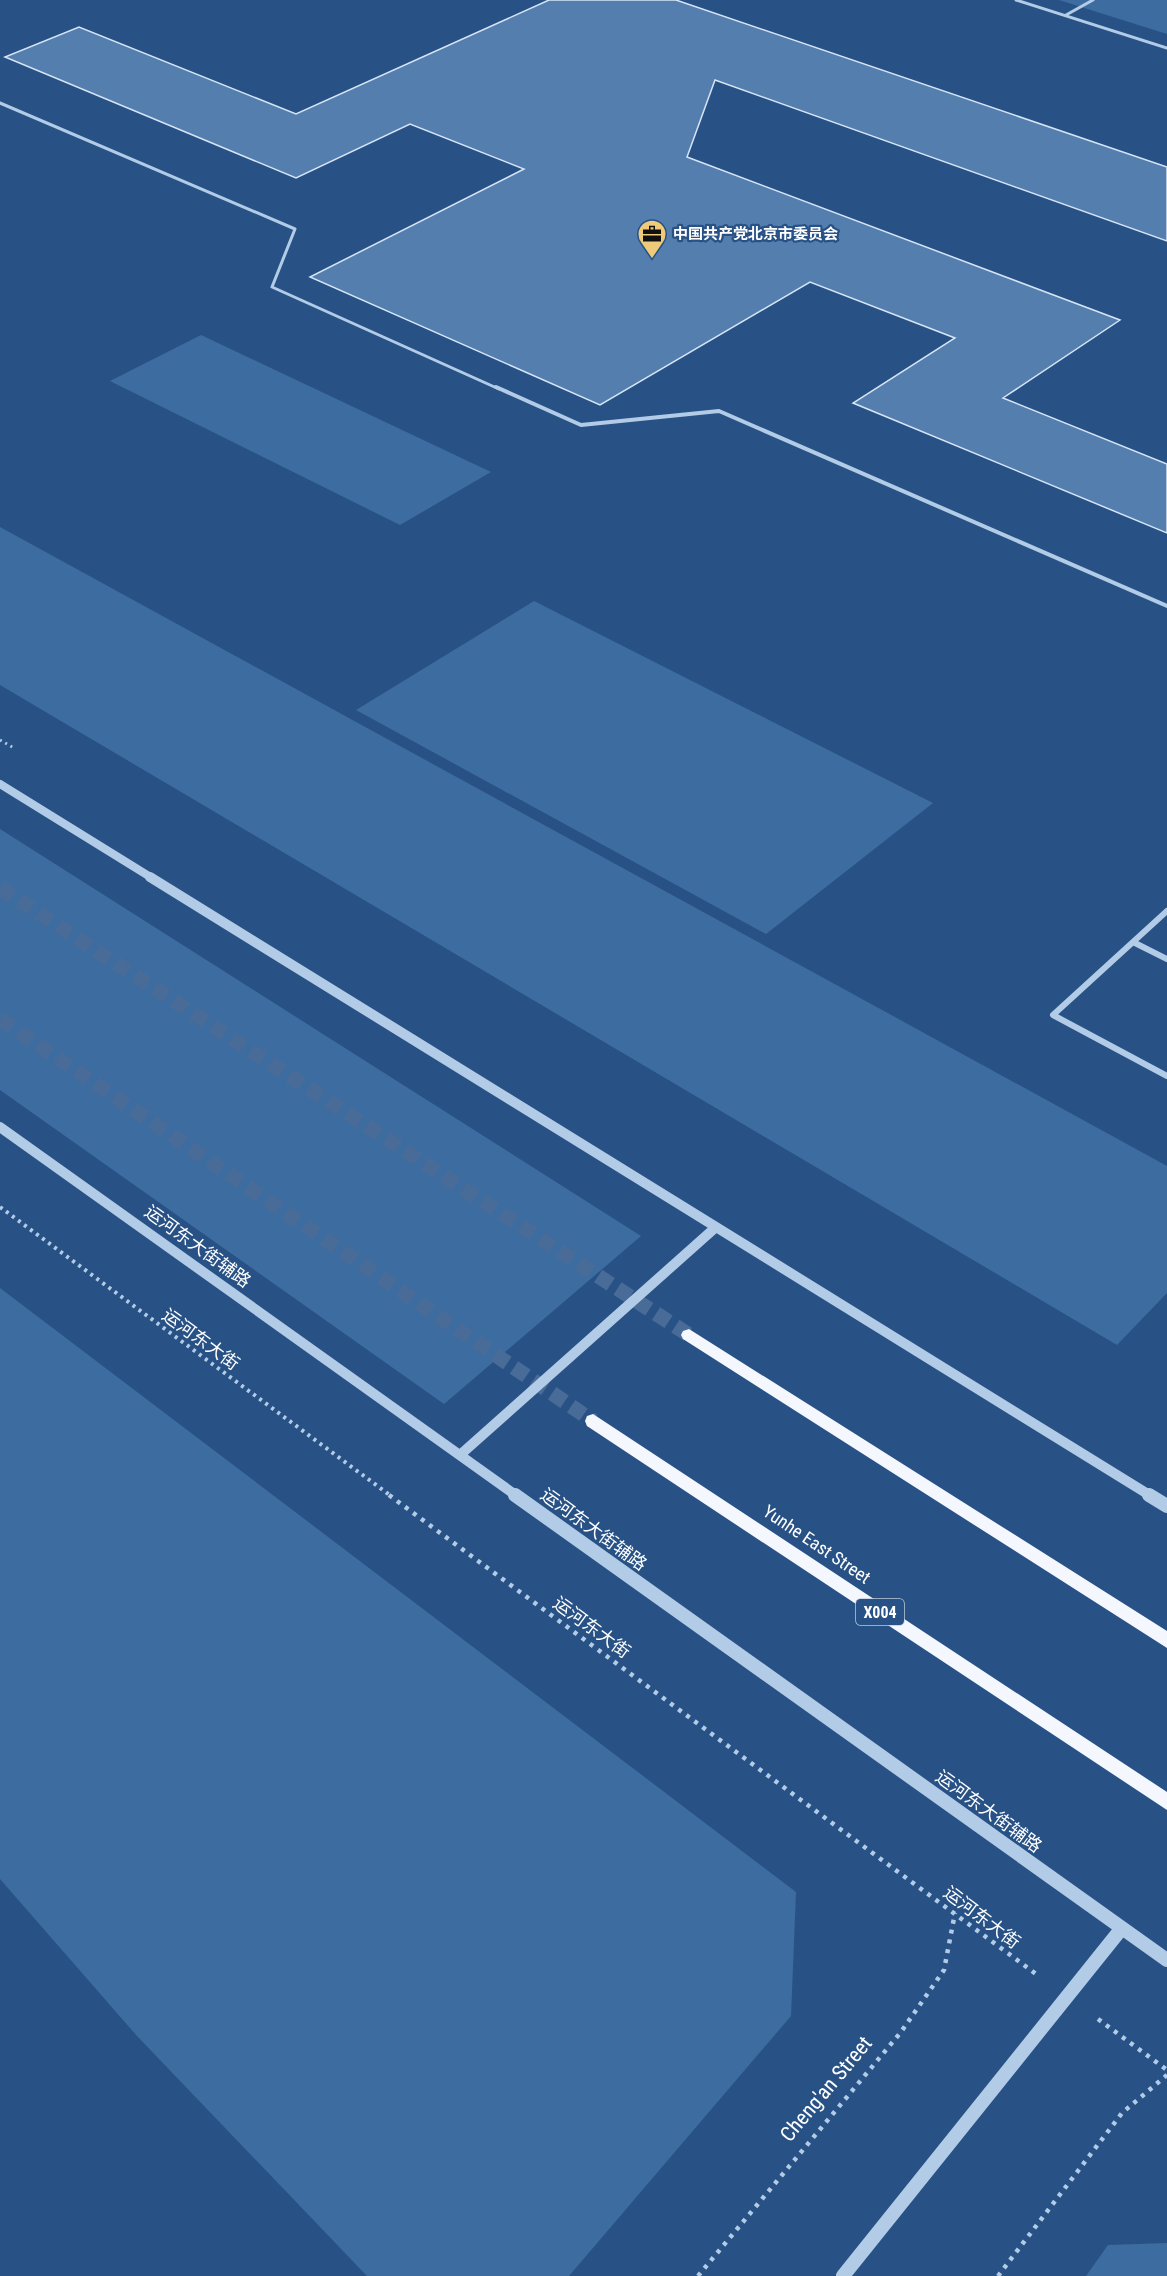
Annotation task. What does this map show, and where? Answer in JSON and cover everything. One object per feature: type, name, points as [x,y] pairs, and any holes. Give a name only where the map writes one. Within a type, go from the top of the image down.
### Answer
[{"type":"main road","points":[[689,1335],[1167,1641]]},
{"type":"main road","name":"Yunhe East Street","points":[[593,1421],[1167,1802]]},
{"type":"street","points":[[1016,0],[1167,48]]},
{"type":"street","points":[[1065,15],[1093,0]]},
{"type":"street","points":[[0,784],[1167,1506]]},
{"type":"street","points":[[1167,911],[1053,1015],[1167,1076]]},
{"type":"street","points":[[1133,942],[1167,959]]},
{"type":"street","name":"运河东大街辅路","points":[[0,1126],[1167,1960]]},
{"type":"street","points":[[460,1455],[716,1227]]},
{"type":"street","points":[[843,2276],[1122,1928]]},
{"type":"lane","points":[[0,103],[295,229],[272,286],[581,425],[719,411],[1167,606]]},
{"type":"path","name":"运河东大街","points":[[0,1207],[1167,2070]]},
{"type":"path","name":"Cheng'an Street","points":[[698,2276],[902,2032],[944,1970],[955,1913]]},
{"type":"path","points":[[998,2276],[1122,2113],[1167,2075]]},
{"type":"shaded area","points":[[1059,0],[1167,0],[1167,34]]},
{"type":"shaded area","points":[[201,335],[491,472],[400,525],[110,381]]},
{"type":"shaded area","points":[[0,527],[1167,1166],[1167,1293],[1117,1345],[0,685]]},
{"type":"shaded area","points":[[534,601],[933,803],[766,934],[356,710]]},
{"type":"shaded area","points":[[0,829],[641,1236],[444,1404],[0,1090]]},
{"type":"shaded area","points":[[0,1288],[796,1892],[791,2016],[569,2276],[367,2276],[137,2036],[0,1879]]},
{"type":"shaded area","points":[[1167,2243],[1167,2276],[1086,2276],[1108,2245]]},
{"type":"building","name":"中国共产党北京市委员会","points":[[549,0],[676,0],[1167,167],[1167,241],[715,80],[687,157],[1120,320],[1003,398],[1167,464],[1167,533],[853,403],[955,338],[810,282],[600,405],[310,277],[524,169],[410,124],[296,178],[5,57],[79,27],[296,114]]},
{"type":"tunnel","points":[[0,888],[689,1335]]},
{"type":"tunnel","points":[[0,1019],[593,1421]]},
{"type":"place","name":"中国共产党北京市委员会","points":[[652,260]]}]
